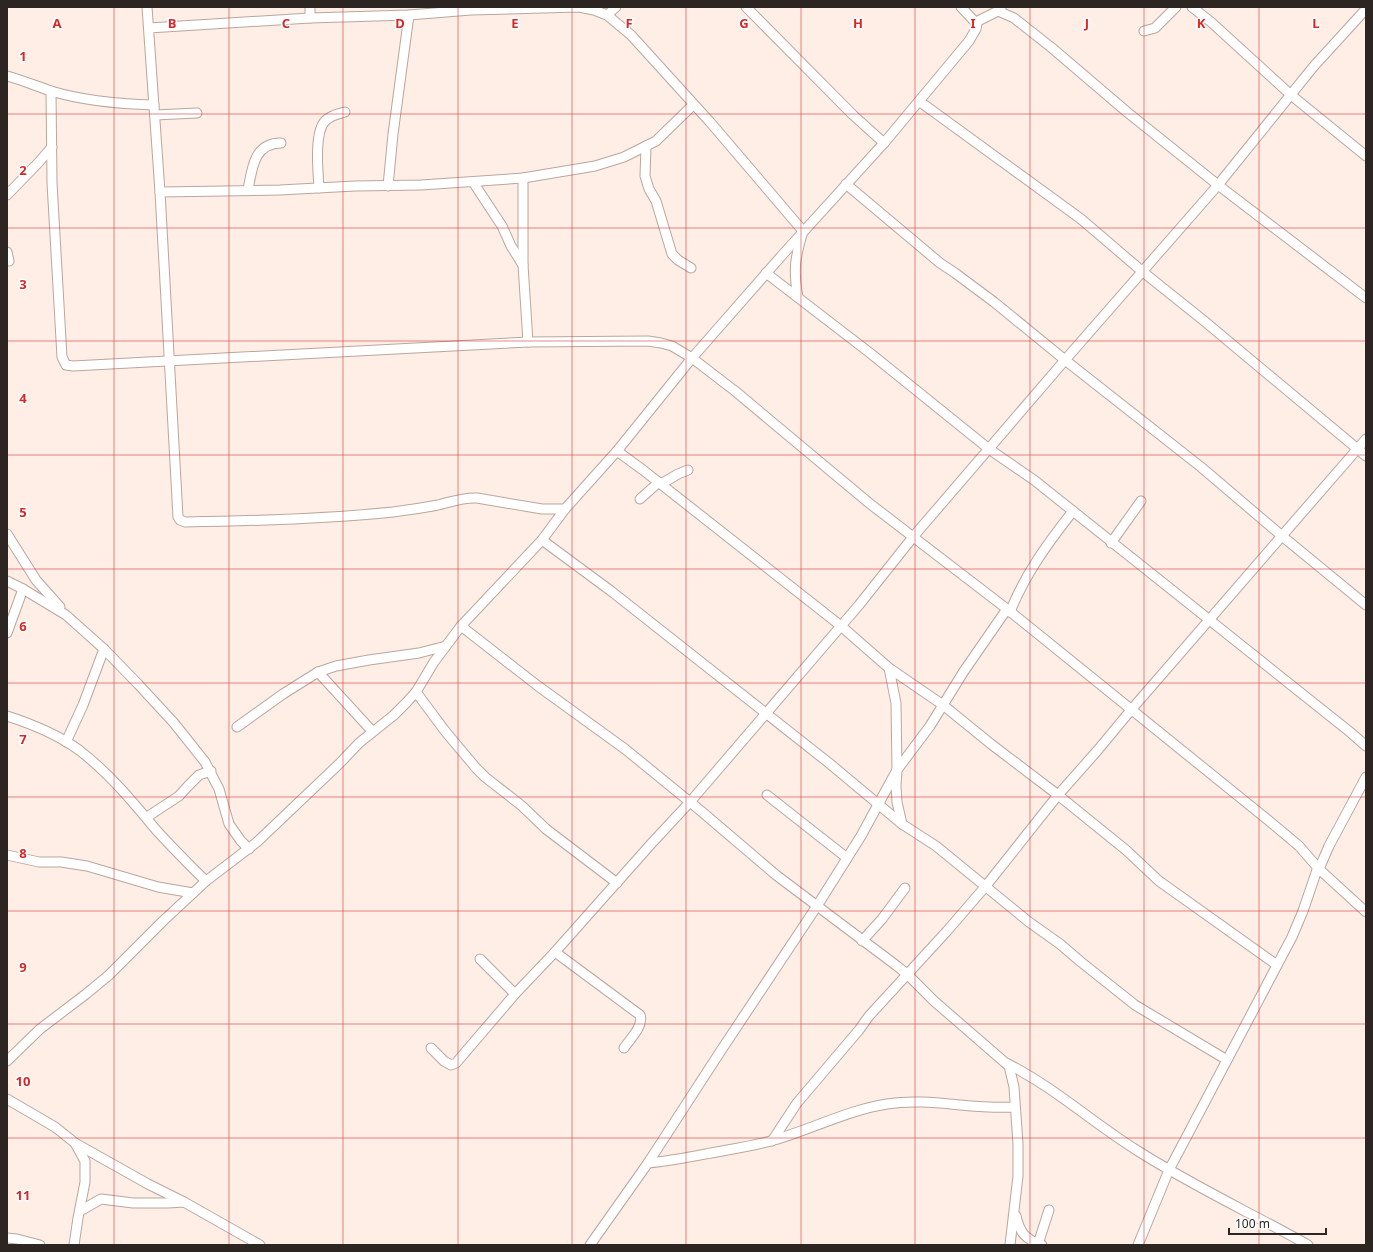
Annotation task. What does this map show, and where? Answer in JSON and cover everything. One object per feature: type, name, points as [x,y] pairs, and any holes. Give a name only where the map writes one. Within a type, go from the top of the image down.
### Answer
[{"type":"street","points":[[147,7],[160,192],[178,517],[180,520],[183,522],[312,518],[393,512],[468,498],[477,498],[542,509],[565,509]]},
{"type":"street","points":[[310,7],[310,18]]},
{"type":"street","points":[[149,28],[310,18],[409,15],[471,9],[579,7],[594,10],[607,15],[631,35],[710,122],[803,232]]},
{"type":"street","points":[[607,15],[616,7]]},
{"type":"street","points":[[746,7],[853,115],[884,144]]},
{"type":"street","points":[[7,1061],[40,1029],[108,975],[206,881],[249,849],[266,834],[372,731],[394,715],[416,692],[434,662],[461,626],[542,540],[565,509],[617,451],[692,358],[766,273],[884,144],[969,41],[977,26],[976,22],[961,7]]},
{"type":"street","points":[[1144,31],[1155,28],[1176,7]]},
{"type":"street","points":[[1192,7],[1211,22],[1291,95],[1366,156]]},
{"type":"street","points":[[976,22],[1000,9],[1014,18],[1052,48],[1127,112],[1366,298]]},
{"type":"street","points":[[431,1048],[446,1063],[451,1065],[455,1064],[515,994],[556,952],[690,802],[859,605],[913,537],[1064,360],[1143,272],[1218,184],[1314,66],[1366,9]]},
{"type":"street","points":[[388,186],[393,134],[409,15]]},
{"type":"street","points":[[7,76],[52,91],[98,101],[120,104],[154,105]]},
{"type":"street","points":[[52,91],[52,147],[59,318],[62,357],[63,361],[67,365],[73,366],[528,342],[648,341],[661,342],[676,348],[692,358],[746,400],[869,503],[1008,610],[1268,820],[1299,846],[1319,868],[1366,912]]},
{"type":"street","points":[[919,101],[1081,219],[1366,456]]},
{"type":"street","points":[[160,192],[388,186],[524,178],[595,166],[624,157],[656,141],[667,132],[693,105]]},
{"type":"street","points":[[319,188],[318,139],[320,129],[328,118],[335,114],[345,112]]},
{"type":"street","points":[[155,115],[197,113]]},
{"type":"street","points":[[248,190],[252,169],[260,152],[266,145],[282,143]]},
{"type":"street","points":[[646,146],[646,176],[649,189],[656,201],[672,254],[678,260],[691,268]]},
{"type":"street","points":[[7,194],[52,147]]},
{"type":"street","points":[[524,178],[523,265],[528,342]]},
{"type":"street","points":[[473,182],[502,226],[511,246],[523,265]]},
{"type":"street","points":[[846,184],[940,263],[994,302],[1064,360],[1201,467],[1366,605]]},
{"type":"street","points":[[798,297],[794,267],[796,252],[803,232]]},
{"type":"street","points":[[7,252],[8,261]]},
{"type":"street","points":[[766,273],[989,449],[1034,480],[1209,621],[1277,673],[1366,746]]},
{"type":"street","points":[[772,1141],[797,1102],[874,1011],[908,975],[985,886],[1058,795],[1097,752],[1131,710],[1366,439]]},
{"type":"street","points":[[617,451],[660,483],[840,626],[889,668],[942,706],[1058,795],[1126,850],[1159,880],[1277,965]]},
{"type":"street","points":[[640,499],[660,483],[688,470]]},
{"type":"street","points":[[1111,543],[1141,501]]},
{"type":"street","points":[[590,1245],[648,1163],[817,906],[879,804],[897,770],[930,726],[942,706],[1008,610],[1030,570],[1072,511]]},
{"type":"street","points":[[7,534],[36,580],[66,615],[104,649],[138,684],[174,724],[205,762],[219,789],[229,824],[241,841],[249,849]]},
{"type":"street","points":[[542,540],[611,591],[766,713],[902,824],[936,846],[1029,922],[1060,944],[1135,1005],[1227,1060]]},
{"type":"street","points":[[7,581],[66,615]]},
{"type":"street","points":[[7,633],[23,589]]},
{"type":"street","points":[[461,626],[543,690],[625,749],[776,875],[908,975],[934,1001],[1010,1066],[1014,1087],[1018,1144],[1018,1176],[1010,1245]]},
{"type":"street","points":[[238,727],[283,694],[318,672],[336,666],[419,653],[446,646]]},
{"type":"street","points":[[66,742],[83,704],[104,649]]},
{"type":"street","points":[[889,668],[896,703],[896,786],[897,802],[902,824]]},
{"type":"street","points":[[318,672],[372,731]]},
{"type":"street","points":[[416,692],[445,731],[485,777],[522,806],[546,829],[617,883]]},
{"type":"street","points":[[7,716],[46,730],[78,749],[102,769],[206,881]]},
{"type":"street","points":[[147,817],[179,796],[199,775],[211,772]]},
{"type":"street","points":[[1138,1245],[1169,1170],[1277,965],[1303,911],[1329,846],[1366,777]]},
{"type":"street","points":[[767,795],[847,858]]},
{"type":"street","points":[[7,855],[39,862],[61,862],[87,866],[158,887],[193,893]]},
{"type":"street","points":[[862,941],[882,919],[905,888]]},
{"type":"street","points":[[556,952],[640,1015],[640,1024],[624,1048]]},
{"type":"street","points":[[480,959],[515,994]]},
{"type":"street","points":[[1006,1063],[1028,1074],[1093,1121],[1169,1170],[1308,1245]]},
{"type":"street","points":[[7,1099],[55,1127],[75,1142],[260,1245]]},
{"type":"street","points":[[648,1163],[690,1157],[772,1141],[844,1115],[887,1104],[902,1102],[927,1102],[992,1107],[1015,1106]]},
{"type":"street","points":[[74,1245],[85,1186],[86,1171],[85,1161],[75,1142]]},
{"type":"street","points":[[80,1211],[101,1199],[133,1203],[184,1202]]},
{"type":"street","points":[[1015,1210],[1018,1223],[1024,1235],[1030,1241],[1040,1244],[1049,1210]]},
{"type":"street","points":[[7,1238],[18,1239],[40,1245]]}]
